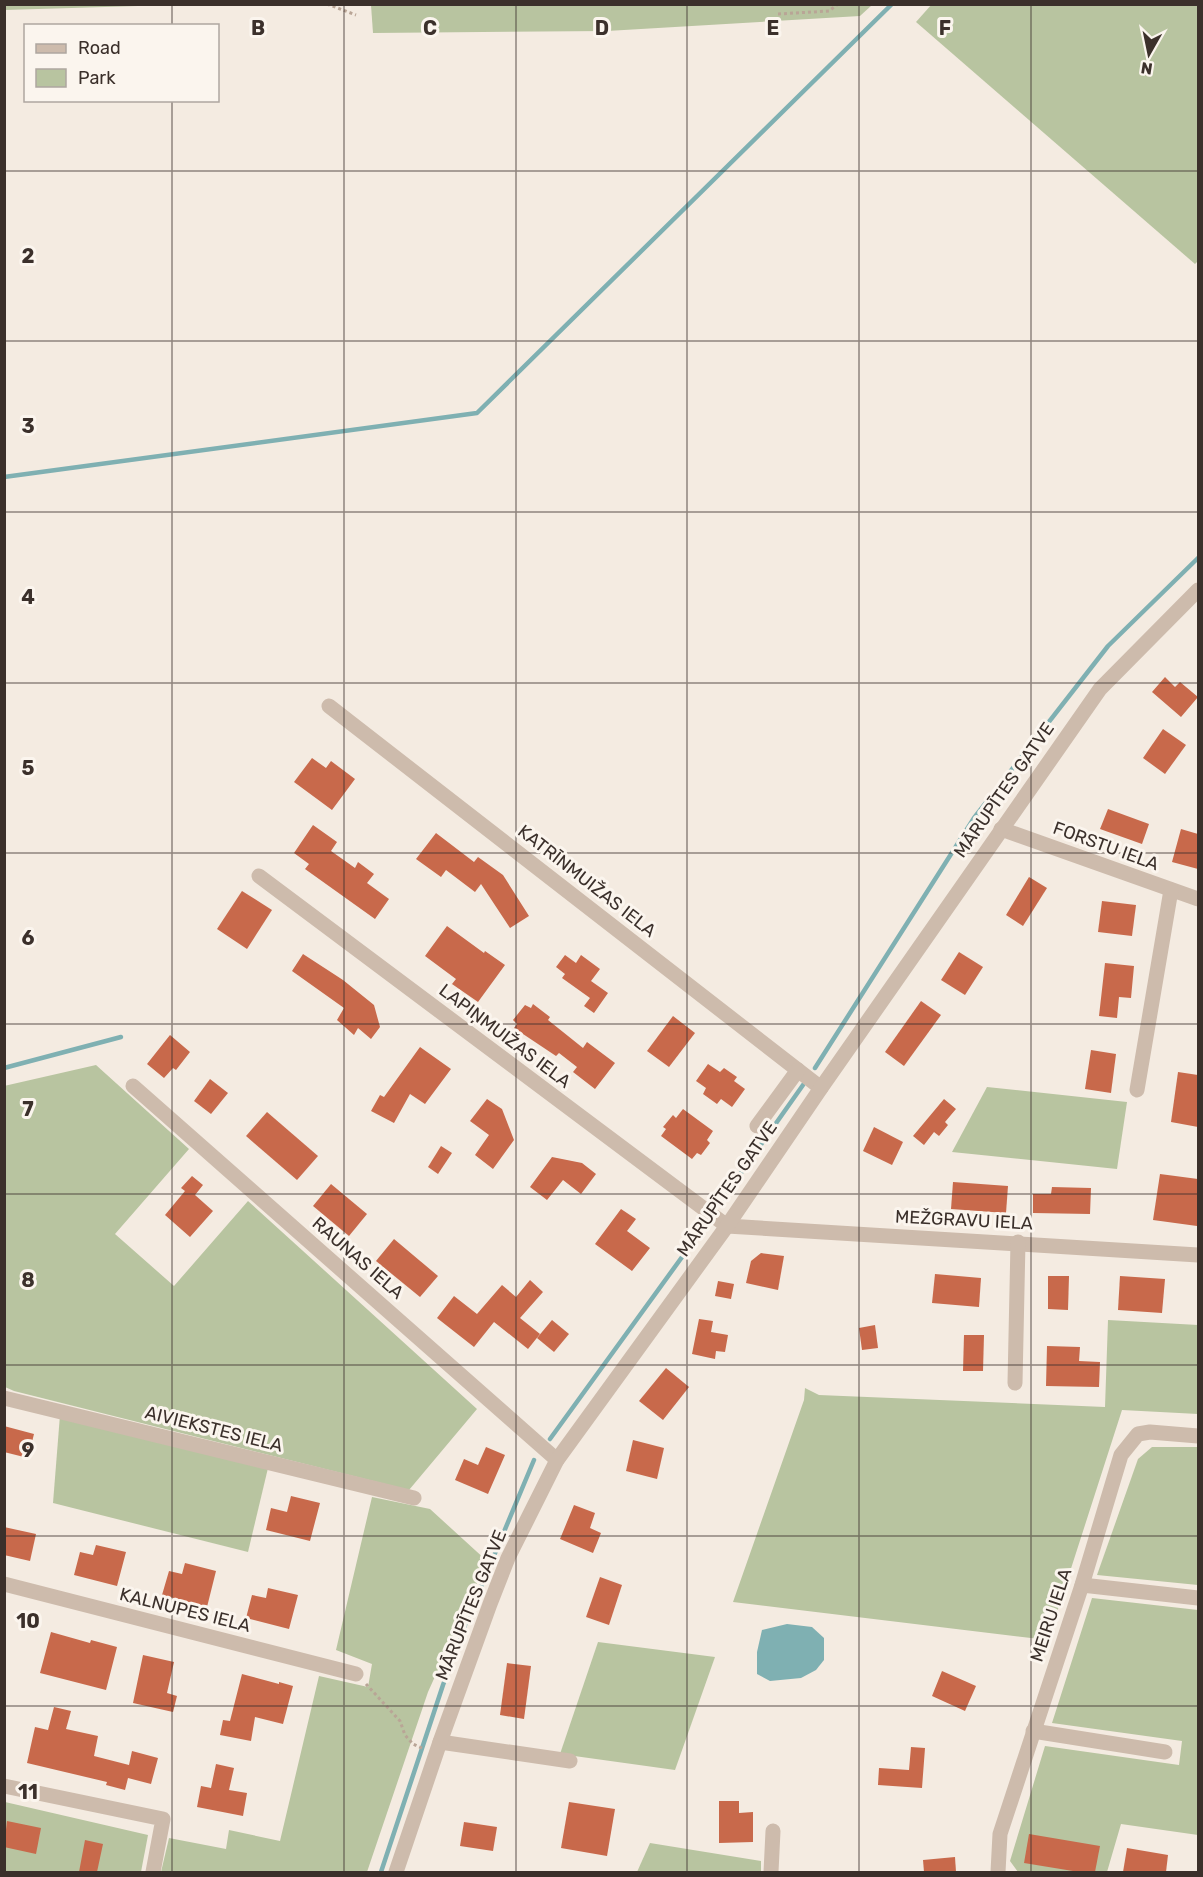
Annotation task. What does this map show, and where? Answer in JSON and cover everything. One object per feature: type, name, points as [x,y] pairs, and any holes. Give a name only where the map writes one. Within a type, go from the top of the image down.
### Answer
[{"type":"street","name":"MĀRUPĪTES GATVE","points":[[396,1872],[440,1742],[508,1558],[556,1460],[727,1226],[1000,829],[1100,688],[1198,590]]},
{"type":"street","name":"KATRĪNMUIŽAS IELA","points":[[328,706],[821,1088]]},
{"type":"street","name":"FORSTU IELA","points":[[1000,829],[1198,899]]},
{"type":"street","name":"LAPIŅMUIŽAS IELA","points":[[259,876],[727,1226]]},
{"type":"street","points":[[1137,1090],[1171,890]]},
{"type":"street","points":[[757,1126],[798,1070]]},
{"type":"street","name":"RAUNAS IELA","points":[[133,1086],[556,1460]]},
{"type":"street","name":"MEŽGRAVU IELA","points":[[727,1226],[1018,1242],[1198,1255]]},
{"type":"street","points":[[1015,1383],[1018,1242]]},
{"type":"street","name":"AIVIEKSTES IELA","points":[[4,1398],[414,1498]]},
{"type":"street","name":"MEIRU IELA","points":[[998,1872],[1000,1834],[1082,1585],[1121,1455],[1138,1434],[1150,1432],[1198,1436]]},
{"type":"street","name":"KALNUPES IELA","points":[[4,1584],[356,1674]]},
{"type":"street","points":[[1082,1585],[1198,1598]]},
{"type":"street","points":[[1033,1731],[1165,1752]]},
{"type":"street","points":[[440,1742],[570,1761]]},
{"type":"street","points":[[4,1786],[164,1819],[153,1872]]},
{"type":"street","points":[[771,1872],[773,1831]]},
{"type":"path","points":[[327,4],[356,15]]},
{"type":"path","points":[[778,14],[829,11],[838,4]]},
{"type":"path","points":[[356,1674],[400,1721],[405,1735],[419,1747]]},
{"type":"green space","points":[[5,4],[171,4],[171,5],[5,10]]},
{"type":"green space","points":[[371,4],[872,5],[860,16],[607,31],[373,33]]},
{"type":"green space","points":[[932,4],[1198,5],[1198,261],[1195,264],[916,22]]},
{"type":"green space","points":[[96,1065],[189,1149],[115,1234],[174,1286],[248,1201],[477,1409],[409,1490],[5,1387],[4,1086]]},
{"type":"green space","points":[[987,1087],[1127,1102],[1117,1169],[952,1152]]},
{"type":"green space","points":[[1108,1320],[1198,1325],[1198,1414],[1122,1410],[1048,1640],[733,1602],[804,1400],[805,1388],[819,1395],[1105,1407]]},
{"type":"green space","points":[[60,1415],[268,1468],[248,1552],[53,1503]]},
{"type":"green space","points":[[1152,1447],[1198,1447],[1198,1585],[1097,1575],[1138,1459]]},
{"type":"green space","points":[[372,1497],[430,1509],[487,1561],[428,1692],[367,1872],[161,1872],[169,1838],[226,1849],[229,1830],[280,1841],[319,1676],[368,1687],[372,1664],[336,1650]]},
{"type":"green space","points":[[1092,1598],[1198,1610],[1198,1835],[1121,1824],[1107,1872],[1018,1872],[1010,1861],[1045,1746],[1179,1765],[1182,1741],[1052,1723]]},
{"type":"green space","points":[[598,1642],[715,1657],[675,1770],[560,1754]]},
{"type":"green space","points":[[5,1802],[148,1835],[141,1872],[5,1872]]},
{"type":"green space","points":[[650,1843],[761,1861],[761,1872],[637,1872]]},
{"type":"water","points":[[787,1624],[812,1627],[824,1638],[824,1660],[816,1670],[801,1678],[770,1681],[757,1674],[757,1652],[762,1630]]},
{"type":"building","points":[[1165,677],[1175,687],[1180,682],[1198,697],[1181,717],[1152,692]]},
{"type":"building","points":[[1163,729],[1186,745],[1165,774],[1143,758]]},
{"type":"building","points":[[312,758],[326,768],[331,761],[355,779],[332,810],[294,782]]},
{"type":"building","points":[[1108,809],[1149,824],[1142,844],[1100,829]]},
{"type":"building","points":[[313,825],[337,842],[331,851],[355,868],[358,862],[374,874],[367,883],[389,899],[375,919],[305,869],[309,864],[294,853]]},
{"type":"building","points":[[1181,829],[1198,834],[1198,869],[1172,862]]},
{"type":"building","points":[[436,833],[474,862],[478,857],[503,875],[529,916],[510,928],[481,884],[475,892],[446,870],[441,877],[416,859]]},
{"type":"building","points":[[1029,877],[1047,888],[1023,926],[1006,915]]},
{"type":"building","points":[[242,891],[272,910],[247,949],[217,929]]},
{"type":"building","points":[[1102,901],[1136,905],[1132,936],[1098,932]]},
{"type":"building","points":[[447,926],[505,965],[478,1002],[452,984],[456,979],[425,956]]},
{"type":"building","points":[[959,952],[983,967],[965,995],[941,980]]},
{"type":"building","points":[[303,954],[343,980],[374,1005],[380,1027],[371,1039],[358,1028],[354,1035],[337,1020],[344,1008],[292,971]]},
{"type":"building","points":[[565,955],[576,963],[581,955],[600,969],[591,981],[608,993],[594,1013],[584,1006],[590,998],[562,978],[565,974],[556,967]]},
{"type":"building","points":[[1105,963],[1134,966],[1131,998],[1119,997],[1117,1018],[1099,1016]]},
{"type":"building","points":[[921,1001],[941,1015],[904,1066],[885,1052]]},
{"type":"building","points":[[533,1004],[550,1017],[548,1020],[583,1048],[587,1042],[615,1063],[595,1089],[573,1072],[577,1067],[559,1053],[556,1056],[514,1028],[517,1024],[513,1020],[525,1005],[531,1008]]},
{"type":"building","points":[[673,1016],[695,1033],[669,1067],[647,1051]]},
{"type":"building","points":[[170,1035],[190,1052],[176,1070],[173,1068],[164,1078],[147,1064]]},
{"type":"building","points":[[420,1047],[451,1069],[425,1104],[410,1094],[394,1123],[371,1111],[380,1095],[384,1097]]},
{"type":"building","points":[[1091,1050],[1116,1054],[1111,1093],[1085,1089]]},
{"type":"building","points":[[708,1064],[720,1072],[724,1068],[737,1077],[734,1081],[745,1089],[732,1107],[721,1099],[717,1104],[703,1094],[706,1088],[696,1081]]},
{"type":"building","points":[[1178,1072],[1198,1075],[1198,1127],[1171,1122]]},
{"type":"building","points":[[210,1079],[228,1093],[211,1114],[194,1101]]},
{"type":"building","points":[[487,1099],[502,1109],[514,1140],[493,1169],[475,1155],[489,1135],[470,1121]]},
{"type":"building","points":[[944,1099],[956,1109],[945,1122],[948,1125],[939,1136],[934,1132],[924,1145],[913,1136]]},
{"type":"building","points":[[683,1109],[713,1131],[707,1140],[710,1143],[701,1155],[697,1153],[692,1159],[661,1136],[666,1129],[663,1127],[673,1115],[676,1118]]},
{"type":"building","points":[[267,1112],[318,1156],[297,1180],[246,1136]]},
{"type":"building","points":[[874,1127],[903,1142],[892,1165],[863,1151]]},
{"type":"building","points":[[441,1146],[452,1153],[438,1174],[428,1167]]},
{"type":"building","points":[[552,1157],[582,1163],[596,1174],[581,1194],[563,1180],[547,1200],[530,1187]]},
{"type":"building","points":[[1160,1174],[1198,1179],[1197,1226],[1153,1220]]},
{"type":"building","points":[[192,1176],[203,1185],[195,1195],[213,1211],[190,1237],[165,1215],[185,1191],[181,1188]]},
{"type":"building","points":[[953,1182],[1008,1186],[1006,1213],[951,1209]]},
{"type":"building","points":[[331,1184],[367,1214],[349,1236],[313,1206]]},
{"type":"building","points":[[1052,1187],[1091,1188],[1090,1214],[1033,1213],[1033,1194],[1051,1194]]},
{"type":"building","points":[[621,1209],[636,1219],[627,1231],[650,1248],[632,1271],[595,1244]]},
{"type":"building","points":[[394,1239],[438,1276],[420,1297],[376,1261]]},
{"type":"building","points":[[761,1253],[784,1256],[778,1290],[746,1283],[751,1261]]},
{"type":"building","points":[[935,1274],[981,1278],[979,1307],[932,1303]]},
{"type":"building","points":[[1048,1276],[1069,1276],[1068,1310],[1048,1309]]},
{"type":"building","points":[[1120,1276],[1165,1279],[1162,1313],[1118,1310]]},
{"type":"building","points":[[530,1280],[543,1292],[520,1318],[540,1334],[528,1349],[494,1322],[474,1347],[437,1318],[454,1296],[477,1314],[502,1285],[516,1297]]},
{"type":"building","points":[[718,1281],[734,1284],[731,1299],[715,1296]]},
{"type":"building","points":[[699,1319],[713,1321],[711,1332],[728,1335],[725,1352],[716,1351],[715,1359],[692,1354]]},
{"type":"building","points":[[552,1320],[569,1334],[554,1352],[537,1338]]},
{"type":"building","points":[[875,1325],[878,1348],[862,1350],[859,1328]]},
{"type":"building","points":[[964,1335],[984,1335],[983,1371],[963,1371]]},
{"type":"building","points":[[1047,1346],[1080,1347],[1079,1361],[1100,1362],[1099,1387],[1046,1386]]},
{"type":"building","points":[[666,1368],[689,1387],[663,1420],[639,1401]]},
{"type":"building","points":[[4,1426],[34,1434],[28,1458],[4,1452]]},
{"type":"building","points":[[633,1440],[664,1448],[657,1479],[626,1471]]},
{"type":"building","points":[[486,1447],[505,1455],[488,1494],[455,1480],[464,1459],[478,1465]]},
{"type":"building","points":[[291,1496],[320,1503],[310,1541],[266,1530],[271,1508],[287,1512]]},
{"type":"building","points":[[574,1505],[595,1513],[590,1528],[601,1533],[593,1553],[560,1539]]},
{"type":"building","points":[[4,1527],[36,1534],[30,1561],[4,1555]]},
{"type":"building","points":[[96,1545],[126,1552],[117,1586],[74,1575],[80,1552],[93,1555]]},
{"type":"building","points":[[185,1563],[216,1571],[207,1607],[162,1595],[169,1571],[182,1574]]},
{"type":"building","points":[[600,1577],[622,1585],[609,1625],[586,1617]]},
{"type":"building","points":[[268,1588],[298,1595],[289,1629],[246,1618],[252,1595],[266,1598]]},
{"type":"building","points":[[51,1632],[90,1643],[91,1640],[117,1647],[106,1690],[40,1673]]},
{"type":"building","points":[[143,1655],[174,1662],[167,1693],[177,1696],[173,1712],[133,1703]]},
{"type":"building","points":[[507,1663],[531,1666],[524,1719],[500,1715]]},
{"type":"building","points":[[942,1671],[976,1686],[965,1711],[932,1696]]},
{"type":"building","points":[[242,1674],[293,1686],[283,1724],[255,1717],[251,1741],[220,1735],[223,1720],[230,1721]]},
{"type":"building","points":[[54,1707],[71,1711],[66,1729],[98,1736],[94,1756],[129,1765],[132,1751],[158,1758],[151,1784],[128,1778],[125,1790],[106,1785],[107,1782],[27,1763],[35,1727],[48,1730]]},
{"type":"building","points":[[911,1747],[925,1748],[922,1788],[878,1785],[879,1768],[909,1770]]},
{"type":"building","points":[[216,1764],[234,1768],[229,1790],[247,1793],[243,1816],[197,1807],[201,1786],[211,1788]]},
{"type":"building","points":[[719,1801],[739,1801],[739,1813],[753,1812],[753,1842],[719,1843]]},
{"type":"building","points":[[569,1802],[615,1809],[607,1856],[561,1848]]},
{"type":"building","points":[[7,1821],[41,1828],[36,1854],[4,1847]]},
{"type":"building","points":[[464,1822],[497,1827],[493,1851],[460,1846]]},
{"type":"building","points":[[1029,1834],[1100,1846],[1095,1872],[1079,1872],[1024,1863]]},
{"type":"building","points":[[85,1840],[103,1844],[97,1872],[79,1872]]},
{"type":"building","points":[[1127,1848],[1168,1855],[1166,1872],[1123,1872]]},
{"type":"building","points":[[955,1857],[956,1872],[924,1872],[923,1860]]},
{"type":"waterway","points":[[4,477],[477,413],[892,4]]},
{"type":"waterway","points":[[815,1068],[974,818],[1108,646],[1198,558]]},
{"type":"waterway","points":[[4,1068],[121,1037]]},
{"type":"waterway","points":[[719,1204],[803,1085]]},
{"type":"waterway","points":[[550,1439],[698,1235]]},
{"type":"waterway","points":[[381,1872],[465,1625],[534,1460]]}]
